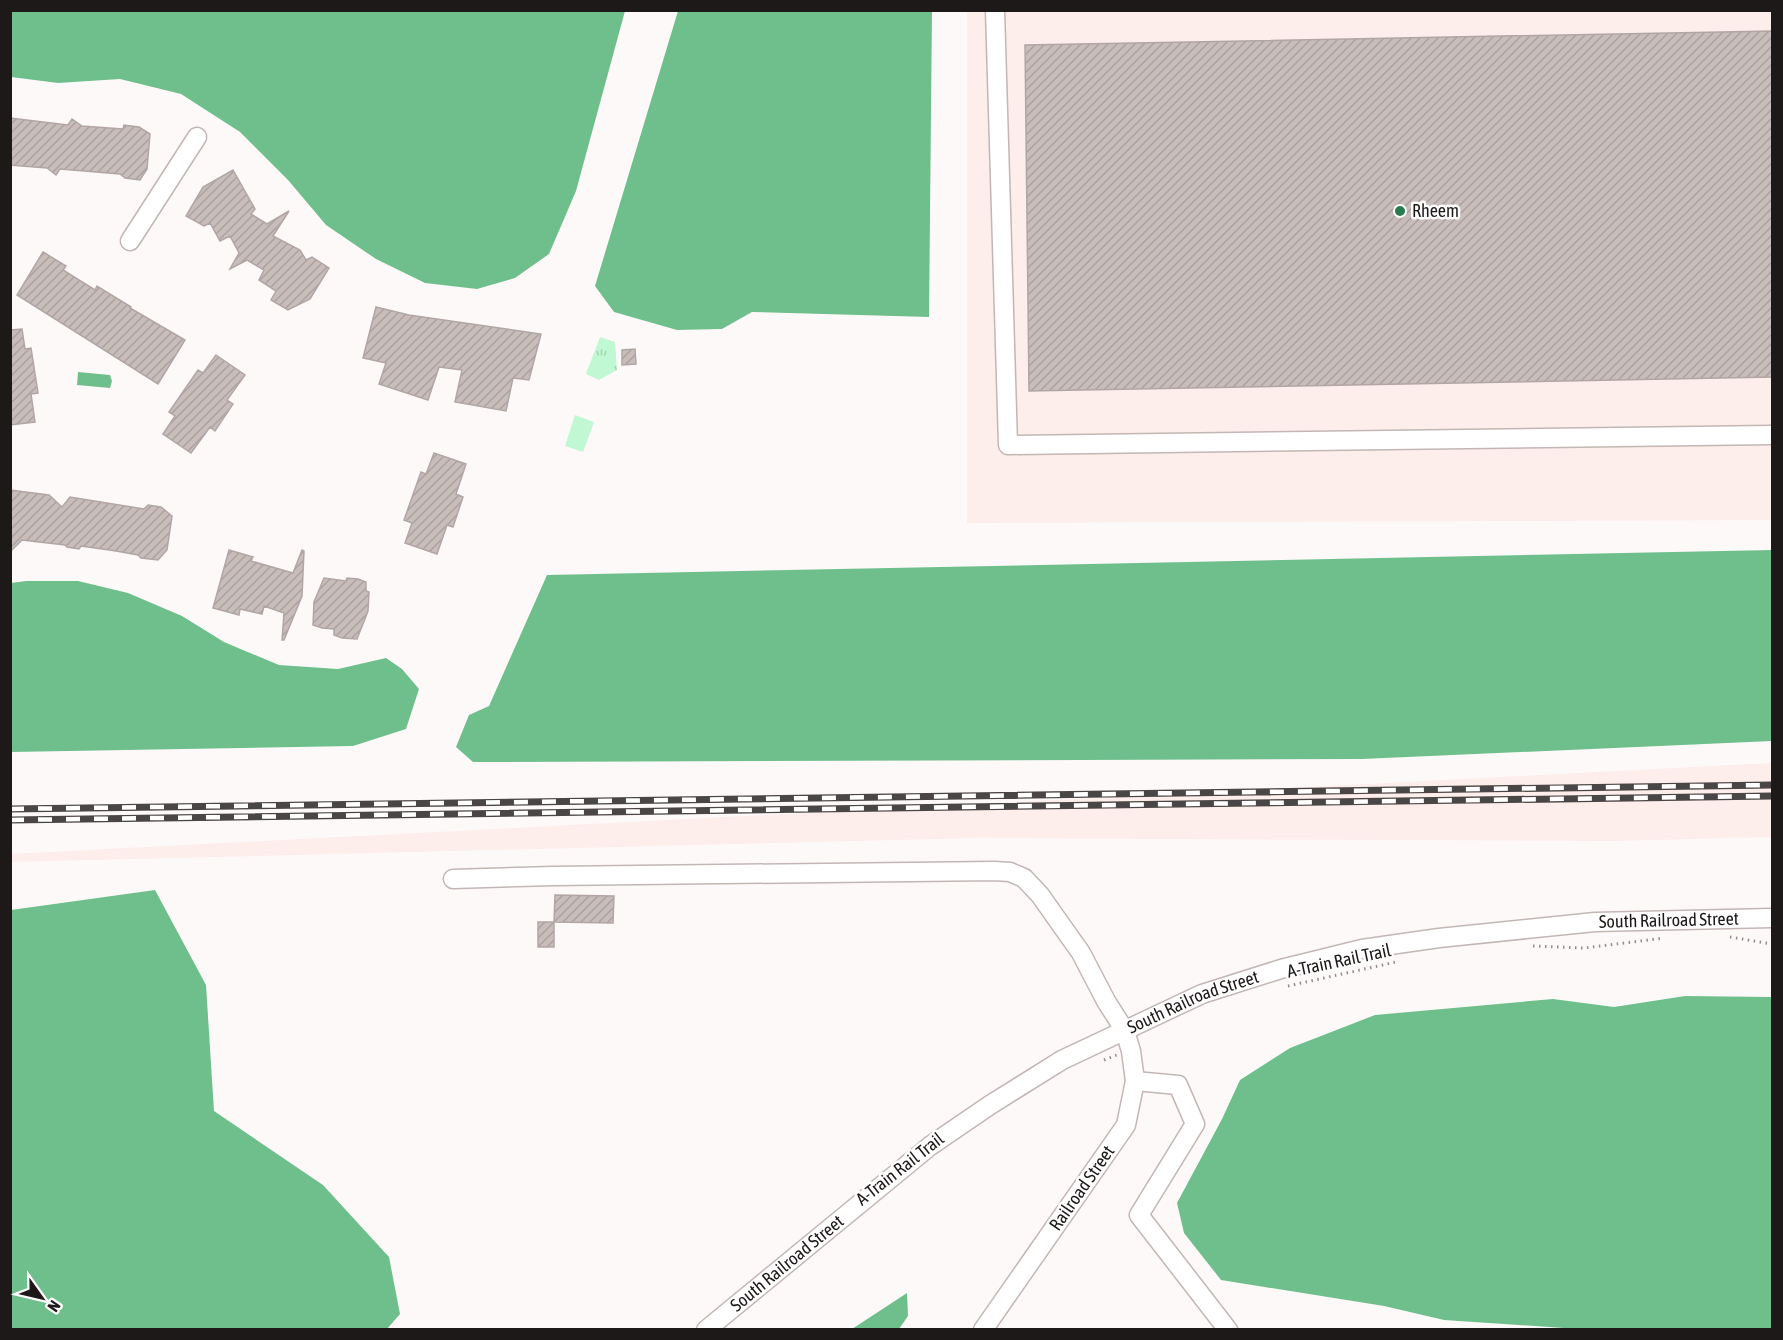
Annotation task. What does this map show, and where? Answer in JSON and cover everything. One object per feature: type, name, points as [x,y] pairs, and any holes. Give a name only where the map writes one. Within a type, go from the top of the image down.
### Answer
[{"type":"street","points":[[995,10],[1008,445],[1773,435]]},
{"type":"street","points":[[130,241],[197,137]]},
{"type":"street","name":"Railroad Street","points":[[453,879],[1010,872],[1024,878],[1040,895],[1082,953],[1106,1001],[1125,1031],[1131,1051],[1135,1081],[1126,1125],[988,1328]]},
{"type":"street","name":"South Railroad Street","points":[[706,1329],[930,1146],[990,1105],[1062,1060],[1202,994],[1281,969],[1362,949],[1439,938],[1595,922],[1773,918]]},
{"type":"street","points":[[1135,1081],[1178,1084],[1195,1124],[1140,1215],[1228,1329]]},
{"type":"path","points":[[1523,946],[1584,948],[1674,937]]},
{"type":"path","points":[[1730,937],[1773,944]]},
{"type":"path","name":"A-Train Rail Trail","points":[[1284,987],[1397,962]]},
{"type":"path","points":[[1101,1061],[1131,1051]]},
{"type":"shaded area","points":[[11,10],[625,11],[576,191],[549,254],[515,278],[477,289],[425,283],[376,259],[326,225],[288,180],[240,132],[181,94],[120,79],[58,83],[11,77]]},
{"type":"shaded area","points":[[678,11],[932,11],[929,317],[752,312],[722,329],[677,330],[614,312],[595,286]]},
{"type":"shaded area","name":"Rheem","points":[[967,11],[1772,11],[1772,520],[967,523]]},
{"type":"shaded area","points":[[78,372],[110,375],[112,381],[110,388],[77,385]]},
{"type":"shaded area","points":[[1772,550],[1772,741],[1362,759],[473,762],[456,747],[469,715],[489,706],[547,575]]},
{"type":"shaded area","points":[[78,581],[128,593],[182,616],[224,642],[279,665],[338,669],[386,658],[402,669],[419,689],[406,729],[353,746],[11,752],[11,583]]},
{"type":"shaded area","points":[[1772,763],[1772,837],[1610,841],[976,838],[11,862],[11,854]]},
{"type":"shaded area","points":[[155,890],[206,985],[214,1111],[323,1185],[389,1257],[400,1314],[387,1329],[11,1329],[11,910]]},
{"type":"shaded area","points":[[1685,996],[1772,997],[1772,1329],[1578,1329],[1444,1320],[1384,1306],[1221,1280],[1184,1233],[1177,1203],[1240,1080],[1290,1048],[1375,1015],[1553,999],[1614,1007]]},
{"type":"shaded area","points":[[907,1293],[908,1316],[899,1329],[852,1329]]},
{"type":"green space","points":[[600,337],[615,342],[617,370],[599,380],[586,374]]},
{"type":"green space","points":[[575,415],[594,422],[583,452],[565,446]]},
{"type":"building","name":"Rheem","points":[[1773,31],[1773,377],[1029,391],[1025,45]]},
{"type":"building","points":[[10,118],[68,125],[72,119],[82,126],[123,129],[124,125],[139,127],[150,134],[147,169],[140,180],[125,178],[120,174],[60,169],[56,175],[47,168],[10,165]]},
{"type":"building","points":[[233,170],[255,209],[251,214],[267,224],[289,211],[273,236],[300,250],[306,260],[312,257],[329,268],[310,299],[288,310],[271,300],[276,291],[259,280],[264,270],[247,260],[230,269],[239,253],[230,236],[220,241],[210,223],[204,226],[186,216],[203,187]]},
{"type":"building","points":[[43,252],[66,266],[63,270],[95,290],[97,286],[185,340],[158,384],[17,295]]},
{"type":"building","points":[[376,307],[409,315],[541,334],[529,380],[513,378],[506,411],[455,402],[462,370],[439,367],[428,400],[379,384],[386,363],[363,358]]},
{"type":"building","points":[[22,329],[25,349],[31,348],[38,393],[31,394],[35,422],[10,425],[10,330]]},
{"type":"building","points":[[635,349],[636,364],[622,365],[622,350]]},
{"type":"building","points":[[216,355],[245,375],[227,400],[233,404],[215,431],[210,427],[191,453],[163,434],[175,416],[169,412],[198,370],[203,373]]},
{"type":"building","points":[[434,453],[466,464],[456,494],[463,497],[453,527],[447,525],[437,554],[405,543],[412,523],[404,520],[421,472],[426,474]]},
{"type":"building","points":[[10,490],[49,495],[62,507],[70,497],[144,509],[148,505],[161,507],[172,516],[167,550],[158,560],[116,551],[81,546],[79,549],[22,540],[10,552]]},
{"type":"building","points":[[229,550],[253,557],[251,561],[293,573],[302,550],[304,551],[302,596],[284,640],[282,640],[284,613],[264,606],[262,614],[240,609],[239,615],[213,608]]},
{"type":"building","points":[[324,578],[346,581],[347,578],[358,579],[366,582],[366,591],[369,592],[368,611],[357,639],[342,638],[334,635],[334,629],[313,625],[314,602]]},
{"type":"building","points":[[555,895],[614,896],[613,923],[554,922]]},
{"type":"building","points":[[538,922],[554,922],[554,947],[538,947]]},
{"type":"railway","points":[[10,809],[1772,785]]},
{"type":"railway","points":[[10,820],[1772,796]]},
{"type":"place","name":"Rheem","points":[[1400,211]]}]
